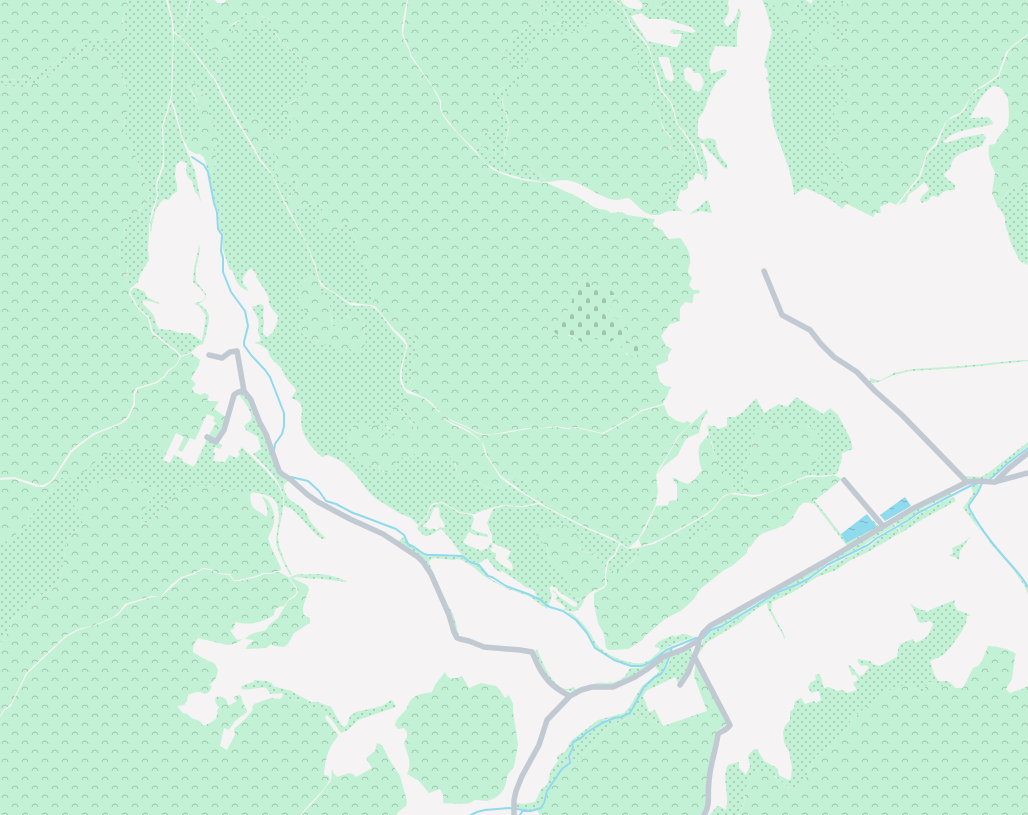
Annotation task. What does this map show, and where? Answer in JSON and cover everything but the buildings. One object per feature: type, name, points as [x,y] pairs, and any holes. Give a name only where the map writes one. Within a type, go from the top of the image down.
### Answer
[{"type":"street","points":[[764,271],[782,315],[810,330],[834,357],[857,372],[875,391],[902,415],[967,482]]},
{"type":"street","points":[[210,355],[222,358],[230,352],[237,351],[244,391],[251,400],[266,434],[279,471],[318,502],[383,534],[418,557],[431,574],[449,615],[457,638],[484,647],[532,652],[546,679],[556,689],[570,696]]},
{"type":"street","points":[[207,437],[216,442],[224,430],[234,395],[236,392],[244,391]]},
{"type":"street","points":[[994,482],[1028,453]]},
{"type":"street","points":[[680,685],[688,674],[702,633],[710,626],[824,562],[914,508],[967,482],[994,482],[1028,473]]},
{"type":"street","points":[[844,480],[883,526]]},
{"type":"street","points":[[514,815],[514,800],[516,791],[522,776],[539,745],[547,720],[570,696],[581,690],[592,687],[613,687],[646,670],[663,656],[684,649],[699,640]]},
{"type":"street","points":[[694,656],[730,725],[718,734],[708,782],[707,810],[704,815]]},
{"type":"green space","points":[[0,0],[127,0],[128,7],[123,16],[122,22],[125,27],[126,38],[123,42],[100,39],[88,40],[62,59],[27,79],[17,80],[0,78]]},
{"type":"green space","points":[[127,0],[166,0],[172,22],[173,45],[171,95],[162,127],[162,166],[157,180],[157,196],[149,224],[149,260],[141,273],[138,282],[130,289],[127,280],[128,270],[120,258],[119,239],[124,234],[129,217],[139,211],[150,197],[148,188],[139,170],[138,163],[123,128],[125,121],[126,87],[115,62],[100,49],[92,48],[35,83],[24,87],[0,86],[0,78],[17,80],[27,79],[62,59],[88,40],[100,39],[123,42],[123,16],[128,7]]},
{"type":"green space","points":[[168,0],[190,0],[184,23],[174,32],[173,21]]},
{"type":"green space","points":[[191,0],[206,0],[206,41],[221,62],[230,50],[224,45],[228,41],[234,41],[239,28],[234,31],[228,31],[229,27],[240,21],[242,14],[246,12],[249,18],[250,28],[260,31],[258,20],[261,16],[270,20],[278,39],[307,66],[309,77],[303,92],[297,99],[286,104],[283,115],[293,117],[296,120],[291,130],[281,141],[274,142],[269,137],[268,130],[247,120],[243,129],[215,79],[190,46],[175,32],[182,27],[184,23],[188,14]]},
{"type":"green space","points":[[206,0],[215,0],[217,3],[224,3],[226,0],[407,0],[402,35],[409,50],[410,56],[433,88],[440,102],[442,114],[448,123],[486,164],[502,174],[514,178],[547,183],[578,197],[594,207],[611,213],[622,212],[627,215],[654,219],[654,226],[662,230],[668,239],[680,238],[688,249],[690,263],[688,272],[692,278],[689,285],[693,290],[699,290],[700,293],[694,294],[692,303],[685,302],[680,308],[680,321],[670,324],[661,336],[666,346],[672,349],[668,355],[668,361],[656,366],[660,381],[664,385],[672,387],[669,390],[663,404],[641,410],[630,418],[602,433],[577,427],[567,428],[556,426],[483,434],[451,420],[427,399],[406,389],[410,384],[416,346],[415,337],[408,330],[394,329],[375,306],[366,265],[351,229],[346,223],[340,225],[335,232],[327,234],[317,224],[323,208],[319,204],[311,204],[290,211],[284,200],[295,192],[297,178],[290,180],[285,184],[279,181],[274,171],[277,165],[276,156],[270,151],[254,147],[243,129],[247,120],[252,116],[264,124],[269,137],[274,142],[281,141],[291,130],[296,120],[292,117],[283,115],[280,108],[286,104],[294,102],[303,91],[309,76],[307,66],[300,57],[282,43],[273,30],[270,20],[262,16],[258,20],[260,31],[257,36],[250,28],[249,18],[246,12],[242,14],[240,21],[235,22],[229,27],[228,31],[234,31],[239,27],[243,33],[240,40],[224,45],[235,55],[231,60],[221,62],[206,41]],"holes":[[[586,281],[598,290],[612,305],[605,315],[625,325],[622,331],[622,337],[628,342],[637,343],[642,347],[641,350],[627,355],[615,339],[601,341],[595,338],[585,340],[576,339],[566,335],[556,322],[563,317],[571,306],[573,294]]]},
{"type":"green space","points":[[408,0],[539,0],[538,4],[542,14],[547,13],[548,3],[554,4],[558,10],[558,17],[565,19],[563,25],[557,23],[550,28],[535,27],[529,23],[525,30],[512,36],[513,46],[501,52],[512,67],[516,65],[521,68],[511,81],[497,92],[493,90],[488,91],[496,98],[501,117],[494,133],[483,132],[484,139],[493,147],[492,154],[487,155],[484,148],[479,143],[476,151],[457,132],[443,114],[441,101],[411,55],[403,33]]},
{"type":"green space","points":[[539,0],[614,0],[622,7],[631,27],[649,50],[660,90],[671,104],[677,125],[694,149],[702,175],[695,173],[694,179],[688,182],[688,188],[683,191],[681,189],[676,205],[682,211],[670,211],[670,201],[664,193],[667,183],[676,176],[678,168],[684,163],[684,150],[681,148],[676,153],[673,152],[670,146],[671,136],[664,128],[658,110],[645,83],[637,73],[638,60],[620,27],[605,13],[588,22],[586,29],[565,33],[559,36],[548,34],[531,46],[520,81],[513,90],[503,97],[502,102],[509,125],[504,155],[529,170],[536,171],[546,182],[525,179],[501,172],[486,164],[476,151],[478,143],[484,148],[487,154],[493,147],[484,139],[483,132],[489,133],[498,124],[501,117],[488,91],[493,90],[497,92],[504,87],[512,68],[509,61],[501,52],[506,50],[512,36],[525,30],[529,23],[535,27],[542,27],[557,23],[562,25],[558,17],[547,8],[547,13],[542,14],[538,4]]},
{"type":"green space","points":[[615,0],[621,0],[627,6],[632,8],[641,9],[643,5],[666,8],[664,0],[729,0],[729,9],[724,21],[727,27],[733,21],[739,8],[741,13],[737,30],[737,47],[715,46],[709,62],[711,74],[724,69],[727,71],[725,76],[721,78],[714,86],[704,111],[699,118],[698,125],[698,137],[704,140],[708,138],[716,141],[720,156],[727,164],[727,169],[723,167],[709,152],[704,144],[700,142],[708,172],[705,182],[695,148],[684,131],[678,125],[672,103],[661,89],[650,49],[632,26],[622,6]],"holes":[[[641,13],[649,19],[666,19],[691,27],[696,31],[693,33],[672,29],[670,32],[682,34],[678,47],[647,41],[631,16]],[[658,57],[669,58],[674,79],[671,82],[666,79]],[[687,67],[691,68],[694,73],[699,73],[701,75],[704,82],[699,92],[693,90],[691,85],[685,80],[684,70]]]},
{"type":"green space","points":[[639,0],[664,0],[667,8],[643,5]]},
{"type":"green space","points":[[762,0],[798,0],[794,2],[804,17],[808,33],[793,41],[789,37],[784,21],[774,5],[765,6]]},
{"type":"green space","points":[[798,0],[806,0],[811,4],[813,0],[851,0],[845,5],[841,14],[852,30],[838,41],[830,39],[833,21],[827,21],[823,28],[816,33],[815,56],[809,61],[809,67],[823,62],[829,66],[848,64],[848,72],[839,76],[841,82],[849,91],[850,102],[843,103],[843,127],[840,133],[831,139],[824,147],[839,156],[845,166],[845,180],[840,183],[834,181],[826,191],[847,203],[842,209],[830,199],[805,188],[794,195],[790,174],[775,131],[771,114],[772,111],[768,90],[770,86],[766,78],[768,76],[767,69],[764,66],[772,32],[765,6],[774,5],[784,21],[789,37],[798,8],[794,2]]},
{"type":"green space","points":[[851,0],[1028,0],[1028,34],[1006,52],[998,75],[975,90],[962,111],[951,117],[945,123],[935,144],[927,152],[919,176],[896,205],[890,202],[880,207],[881,213],[875,213],[873,217],[832,195],[824,188],[822,183],[822,175],[827,171],[834,181],[840,183],[845,180],[845,166],[839,156],[824,147],[831,139],[840,133],[843,128],[834,116],[834,109],[836,100],[843,103],[850,101],[849,91],[842,88],[841,82],[836,78],[848,72],[848,64],[832,66],[823,62],[809,68],[809,61],[815,56],[812,38],[827,21],[833,21],[831,39],[838,41],[852,30],[848,25],[844,28],[839,25],[841,14],[835,13],[831,7],[835,2],[845,5]]},
{"type":"green space","points":[[597,9],[609,16],[621,26],[631,38],[637,50],[637,73],[643,78],[654,93],[651,99],[658,111],[663,129],[672,139],[670,148],[676,153],[681,148],[684,150],[685,163],[678,169],[674,180],[670,180],[667,183],[667,188],[664,193],[670,200],[670,211],[652,215],[642,210],[629,198],[616,200],[608,198],[568,180],[546,182],[541,175],[534,170],[514,167],[505,157],[504,152],[509,125],[503,104],[503,97],[513,89],[519,81],[531,45],[538,36],[548,34],[559,36],[565,33],[585,29]]},
{"type":"green space","points":[[174,33],[190,47],[214,79],[222,96],[260,161],[272,175],[284,203],[306,243],[318,279],[312,276],[305,280],[303,309],[308,312],[311,317],[306,319],[300,332],[318,345],[336,345],[345,352],[351,353],[349,348],[356,350],[363,337],[365,328],[362,321],[348,316],[345,319],[338,321],[336,326],[333,326],[329,303],[320,290],[321,286],[350,305],[375,308],[391,329],[406,345],[400,369],[400,381],[407,393],[401,404],[407,411],[408,415],[417,424],[417,429],[414,428],[400,409],[393,416],[386,427],[395,435],[390,438],[385,438],[381,427],[371,427],[368,429],[366,426],[353,423],[354,428],[349,437],[349,446],[351,450],[371,465],[377,466],[384,472],[396,462],[398,458],[409,459],[415,453],[424,460],[451,458],[454,460],[458,476],[469,482],[476,482],[491,490],[508,484],[538,503],[522,506],[502,505],[474,514],[460,512],[442,502],[434,503],[430,506],[427,514],[418,525],[411,518],[399,513],[375,498],[343,462],[328,455],[322,457],[314,450],[305,436],[301,426],[301,405],[298,401],[291,398],[296,391],[294,386],[286,378],[281,368],[271,358],[268,350],[255,343],[261,340],[258,332],[258,319],[252,307],[259,304],[263,305],[263,332],[267,337],[272,334],[278,316],[270,305],[269,298],[256,277],[257,275],[251,268],[243,278],[243,283],[247,287],[248,291],[239,285],[232,270],[229,269],[223,249],[222,233],[219,229],[218,210],[215,205],[209,173],[216,161],[213,147],[219,141],[219,135],[213,126],[212,119],[207,111],[207,101],[205,96],[197,92],[196,85],[188,85],[197,102],[202,124],[201,128],[197,131],[192,131],[186,144],[183,139],[175,108],[171,99]]},
{"type":"green space","points":[[1028,35],[1028,183],[1007,193],[1002,204],[997,206],[992,193],[995,172],[989,159],[989,145],[995,144],[1000,135],[1008,126],[1009,115],[1008,99],[1000,87],[999,76],[1008,52]]},
{"type":"green space","points":[[92,48],[100,49],[107,54],[115,62],[122,75],[129,98],[123,128],[134,152],[139,170],[148,188],[150,197],[134,216],[129,217],[124,234],[119,239],[120,258],[127,265],[126,279],[130,289],[129,294],[138,309],[148,318],[153,334],[176,352],[180,357],[175,366],[168,370],[164,376],[156,382],[136,388],[134,391],[133,405],[127,417],[120,423],[94,433],[80,443],[70,451],[51,481],[43,485],[39,485],[14,477],[0,478],[0,86],[24,87],[35,83]]},
{"type":"green space","points":[[999,76],[1000,87],[993,86],[986,92],[970,118],[988,117],[993,124],[960,131],[948,137],[943,142],[946,143],[965,137],[983,134],[986,137],[982,146],[966,151],[955,157],[950,169],[944,174],[945,177],[955,185],[955,190],[946,191],[939,197],[930,197],[929,200],[922,203],[920,200],[929,190],[924,182],[908,195],[905,202],[898,205],[921,176],[927,155],[937,145],[948,120],[964,111],[971,96],[977,90]]},
{"type":"green space","points":[[193,80],[196,85],[197,92],[205,96],[207,101],[207,111],[212,119],[213,126],[219,135],[219,141],[213,147],[216,155],[216,161],[209,173],[204,158],[200,154],[196,154],[189,150],[186,144],[192,131],[199,130],[201,126],[197,102],[188,85],[189,81]]},
{"type":"green space","points":[[171,101],[182,139],[195,171],[201,202],[195,192],[192,181],[187,175],[187,163],[180,161],[176,165],[175,176],[177,192],[174,193],[168,200],[164,199],[158,206],[154,215],[151,234],[150,224],[158,196],[157,185],[164,166],[163,127]]},
{"type":"green space","points":[[254,147],[270,151],[276,156],[277,165],[274,171],[290,180],[297,178],[297,186],[295,191],[284,200],[272,174],[261,160]]},
{"type":"green space","points":[[1028,183],[1028,265],[1020,261],[1012,246],[1005,224],[1005,218],[997,206],[1002,204],[1005,195],[1008,192]]},
{"type":"green space","points":[[708,200],[712,213],[701,211],[690,214],[692,212]]},
{"type":"green space","points":[[311,204],[319,204],[323,208],[320,216],[335,232],[340,225],[346,223],[351,229],[366,265],[375,306],[348,302],[324,286],[319,279],[316,266],[306,242],[290,211]]},
{"type":"green space","points":[[196,237],[200,248],[196,269],[196,281],[206,294],[205,299],[199,304],[208,313],[208,324],[203,344],[199,345],[191,352],[181,356],[153,332],[149,317],[139,308],[130,293],[133,288],[136,288],[145,292],[147,297],[161,304],[142,301],[154,316],[159,329],[180,333],[190,333],[202,341],[206,316],[199,306],[194,304],[202,301],[205,297],[202,290],[193,282],[199,246]]},
{"type":"green space","points":[[312,276],[318,279],[321,286],[320,290],[328,299],[333,326],[336,326],[338,321],[345,319],[353,313],[359,315],[365,328],[363,337],[366,342],[364,347],[359,351],[349,349],[352,353],[348,355],[345,352],[342,355],[338,352],[336,345],[318,345],[300,332],[297,327],[299,322],[310,317],[300,304],[298,299],[299,293],[305,281]]},
{"type":"green space","points":[[586,281],[598,290],[607,287],[614,293],[612,305],[605,315],[609,318],[616,318],[625,325],[622,331],[622,337],[628,342],[637,343],[642,347],[635,357],[625,352],[615,339],[608,343],[594,339],[585,344],[570,335],[558,335],[553,331],[556,322],[563,317],[571,306],[573,294],[579,283]]},
{"type":"green space","points":[[394,329],[408,330],[415,337],[416,346],[410,384],[406,389],[402,381],[402,376],[407,344],[405,339]]},
{"type":"green space","points":[[191,353],[200,360],[199,365],[191,379],[196,384],[192,388],[194,392],[200,395],[205,393],[209,396],[207,401],[219,402],[214,409],[227,418],[216,441],[208,437],[216,423],[213,421],[215,417],[207,414],[195,440],[190,438],[182,452],[178,450],[184,437],[176,433],[167,452],[135,448],[118,450],[100,458],[77,476],[72,478],[61,478],[39,505],[25,528],[7,541],[0,543],[0,480],[14,479],[37,487],[44,487],[53,481],[72,452],[88,439],[96,434],[121,424],[128,419],[135,405],[135,394],[138,389],[157,383],[176,366],[181,357]]},
{"type":"green space","points":[[1020,360],[1028,361],[960,368],[910,371],[894,375],[878,382],[870,382],[870,378],[881,380],[894,373],[913,369]]},
{"type":"green space","points":[[243,393],[249,401],[265,435],[278,471],[290,481],[284,486],[287,497],[303,509],[312,524],[326,538],[321,538],[293,510],[284,506],[284,498],[279,484],[253,454],[261,449],[258,437],[246,430],[244,426],[251,420],[251,414],[238,394]]},
{"type":"green space","points":[[407,393],[423,398],[433,406],[445,420],[463,429],[482,442],[485,454],[500,477],[508,484],[491,490],[480,484],[467,482],[459,477],[454,460],[447,458],[444,461],[424,460],[415,453],[409,459],[398,459],[396,462],[397,468],[390,472],[382,470],[378,466],[366,466],[359,463],[352,453],[348,441],[353,430],[352,423],[364,422],[368,428],[372,424],[381,427],[385,438],[390,438],[395,434],[384,423],[388,413],[393,416],[396,413],[392,408],[395,406],[401,411],[414,428],[417,429],[417,424],[408,415],[407,411],[401,404]]},
{"type":"green space","points":[[796,397],[823,414],[830,408],[838,415],[850,438],[853,449],[842,453],[837,474],[818,476],[809,475],[819,456],[810,426],[771,423],[753,436],[749,458],[744,466],[744,494],[736,493],[733,485],[720,467],[717,460],[708,432],[708,425],[715,426],[718,429],[727,426],[727,417],[735,417],[743,412],[756,398],[764,413],[779,404],[787,407]]},
{"type":"green space","points":[[664,405],[668,415],[677,421],[684,423],[687,421],[691,423],[678,436],[659,468],[656,475],[658,492],[655,506],[641,534],[640,530],[639,534],[635,536],[635,540],[633,542],[629,537],[624,539],[620,536],[615,539],[612,538],[584,526],[547,507],[543,501],[532,495],[525,479],[511,481],[501,476],[487,455],[484,445],[475,435],[447,420],[438,412],[441,412],[451,421],[483,435],[557,427],[567,429],[577,428],[603,434],[642,411]]},
{"type":"green space","points":[[707,409],[708,413],[703,420],[699,433],[686,439],[678,455],[663,467],[657,475],[679,436]]},
{"type":"green space","points":[[771,423],[803,424],[811,427],[818,434],[821,442],[819,456],[809,475],[767,493],[754,495],[744,494],[744,466],[749,458],[752,448],[753,436],[760,425]]},
{"type":"green space","points":[[709,434],[716,459],[733,485],[736,493],[726,495],[720,499],[710,511],[686,525],[658,540],[641,546],[639,539],[645,530],[656,506],[668,505],[669,501],[677,500],[677,485],[672,478],[676,478],[679,481],[688,484],[694,480],[702,470],[699,462],[699,449]]},
{"type":"green space","points":[[207,439],[222,445],[220,449],[215,447],[213,452],[215,453],[213,461],[225,462],[229,455],[237,458],[240,454],[238,452],[242,447],[273,478],[279,487],[283,496],[283,501],[278,541],[292,575],[290,575],[276,545],[279,512],[276,503],[269,496],[252,492],[229,490],[220,487],[179,488],[174,497],[156,516],[148,522],[141,524],[142,514],[155,489],[115,477],[82,515],[82,525],[71,534],[66,545],[59,580],[52,590],[35,598],[24,612],[12,619],[9,630],[0,645],[0,543],[7,541],[25,528],[39,505],[61,478],[81,473],[97,460],[113,451],[131,448],[159,449],[167,452],[163,460],[170,463],[174,455],[183,459],[182,461],[194,467]]},
{"type":"green space","points":[[1028,442],[1028,446],[1004,465],[995,475],[987,479],[970,480],[964,476],[981,477]]},
{"type":"green space","points":[[833,475],[842,479],[813,502],[813,504],[804,503],[800,505],[788,523],[759,536],[748,548],[747,553],[703,587],[694,599],[682,610],[665,619],[642,640],[628,649],[608,650],[606,648],[604,634],[598,623],[594,604],[594,593],[604,588],[607,584],[607,569],[611,571],[624,571],[633,561],[641,547],[654,544],[684,528],[689,531],[684,538],[691,542],[712,525],[705,520],[705,516],[713,510],[722,498],[730,494],[754,497],[763,495],[804,478]]},
{"type":"green space","points":[[501,476],[509,480],[525,479],[532,495],[543,501],[547,507],[523,492]]},
{"type":"green space","points":[[115,477],[155,489],[142,514],[141,524],[148,522],[156,516],[174,497],[179,488],[199,486],[221,487],[228,490],[252,492],[250,498],[252,506],[266,517],[266,504],[262,496],[264,497],[270,503],[274,516],[274,523],[268,538],[281,568],[280,571],[263,573],[256,576],[234,580],[230,574],[218,573],[211,569],[203,568],[194,573],[181,577],[161,596],[151,596],[125,604],[113,617],[91,626],[78,629],[65,636],[26,673],[13,700],[9,706],[4,709],[0,716],[0,645],[9,630],[12,619],[24,612],[35,598],[52,590],[59,580],[66,545],[71,534],[82,525],[82,515],[74,506],[79,495],[92,485]]},
{"type":"green space","points":[[980,485],[968,506],[968,509],[978,526],[1016,570],[1026,584],[1028,587],[1028,594],[1024,585],[1012,568],[963,508],[973,494],[971,487]]},
{"type":"green space","points":[[949,492],[951,495],[925,507],[902,523],[896,525],[894,521]]},
{"type":"green space","points":[[953,497],[956,501],[901,533],[898,527]]},
{"type":"green space","points":[[815,501],[841,534],[846,543],[876,527],[872,520],[879,527],[847,546],[813,502]]},
{"type":"green space","points":[[442,503],[460,513],[472,515],[474,519],[471,528],[488,535],[488,537],[474,535],[469,532],[463,542],[482,551],[487,549],[491,543],[493,547],[490,549],[492,552],[496,553],[496,557],[494,557],[499,563],[512,571],[512,564],[507,559],[511,551],[492,543],[492,535],[487,523],[493,509],[503,506],[523,507],[539,504],[583,527],[619,543],[614,555],[607,562],[605,572],[602,570],[602,560],[596,558],[596,554],[582,550],[578,542],[559,526],[556,529],[548,528],[535,533],[548,549],[547,556],[570,580],[570,585],[577,599],[584,600],[577,611],[568,611],[564,610],[565,607],[555,599],[557,597],[552,591],[553,590],[558,596],[574,607],[577,606],[577,603],[559,592],[557,588],[551,586],[549,589],[552,596],[549,606],[537,597],[534,590],[525,587],[502,571],[500,572],[495,569],[487,558],[478,564],[466,559],[443,530],[441,529],[428,536],[422,534],[417,528],[435,504]],"holes":[[[434,508],[439,508],[440,517],[445,525],[444,528],[440,527],[437,530],[432,528],[430,530],[426,527],[422,527],[429,520]]]},
{"type":"green space","points":[[705,516],[705,520],[713,525],[691,542],[683,538],[688,531],[684,528]]},
{"type":"green space","points":[[893,522],[895,526],[863,546],[826,564],[810,576],[792,586],[778,591],[736,617],[714,627]]},
{"type":"green space","points":[[562,525],[574,529],[578,535],[579,546],[582,551],[596,554],[596,558],[602,560],[602,568],[605,572],[605,585],[591,592],[584,600],[575,598],[571,595],[569,591],[570,580],[547,556],[548,549],[535,533],[538,527],[555,529]]},
{"type":"green space","points":[[897,528],[900,533],[868,552],[851,560],[836,570],[817,577],[795,591],[772,602],[771,610],[784,634],[785,639],[768,609],[767,603],[753,611],[741,622],[706,643],[698,655],[703,640],[712,631],[727,625],[777,594],[805,582],[830,566],[870,546],[882,536]]},
{"type":"green space","points":[[640,530],[641,533],[639,538],[629,548],[612,538],[615,539],[620,536],[629,537],[631,541]]},
{"type":"green space","points":[[405,537],[407,543],[426,556],[461,557],[480,567],[489,578],[503,586],[532,596],[548,607],[547,609],[529,596],[508,589],[494,582],[462,560],[431,559],[429,563],[453,614],[459,635],[457,634],[431,572],[398,542]]},
{"type":"green space","points":[[970,537],[960,551],[959,560],[955,557],[949,556],[953,553],[952,548],[963,543]]},
{"type":"green space","points":[[620,544],[629,549],[641,547],[624,571],[611,571],[607,569],[608,562],[615,556]]},
{"type":"green space","points":[[203,569],[211,570],[218,574],[229,575],[234,581],[279,572],[288,577],[297,592],[284,606],[277,608],[274,615],[270,617],[261,621],[246,624],[236,622],[234,629],[230,630],[237,640],[243,639],[235,643],[227,645],[198,638],[193,646],[193,652],[215,664],[218,670],[217,675],[209,685],[212,686],[209,692],[204,694],[201,692],[196,692],[188,695],[187,701],[184,705],[177,706],[183,713],[200,721],[203,726],[216,719],[219,707],[215,700],[216,697],[220,696],[224,698],[228,705],[230,705],[237,701],[234,697],[239,695],[241,696],[247,712],[235,721],[229,730],[224,728],[220,746],[227,750],[235,735],[234,729],[253,709],[252,707],[254,704],[271,698],[279,699],[285,697],[303,701],[309,707],[321,710],[327,714],[325,718],[338,735],[327,756],[324,775],[329,776],[330,779],[324,789],[301,815],[0,815],[0,717],[5,710],[11,706],[27,674],[66,637],[79,630],[109,620],[118,615],[127,605],[152,597],[162,596],[182,578],[195,574]]},
{"type":"green space","points":[[298,574],[326,575],[349,582],[317,578],[290,577]]},
{"type":"green space","points":[[289,577],[307,585],[309,589],[303,610],[306,616],[310,618],[310,623],[294,633],[288,644],[284,647],[274,646],[271,644],[266,648],[246,649],[247,646],[254,640],[245,639],[252,634],[266,630],[269,625],[278,618],[288,601],[295,597],[298,592],[297,588]]},
{"type":"green space","points":[[955,600],[954,604],[957,610],[971,615],[967,616],[966,623],[962,631],[950,648],[942,656],[930,661],[938,681],[948,681],[956,688],[946,685],[941,687],[930,682],[922,693],[909,685],[893,688],[851,720],[847,729],[836,738],[833,745],[822,751],[815,758],[800,789],[791,790],[775,776],[744,791],[745,801],[738,815],[710,815],[717,806],[726,810],[727,797],[725,776],[728,765],[739,762],[739,768],[746,775],[750,766],[748,756],[754,749],[757,749],[764,761],[777,768],[779,775],[788,780],[791,779],[792,767],[789,752],[784,742],[783,732],[785,726],[790,720],[790,712],[794,708],[795,701],[801,698],[805,704],[814,701],[816,703],[821,700],[819,691],[811,693],[808,687],[811,682],[816,680],[815,675],[820,674],[824,688],[829,687],[837,691],[843,690],[847,693],[857,690],[853,683],[858,680],[856,675],[852,675],[848,665],[851,666],[859,676],[863,675],[869,667],[866,665],[861,666],[858,659],[870,661],[873,664],[880,666],[897,657],[900,644],[913,639],[915,643],[925,638],[929,634],[933,624],[930,621],[921,623],[918,621],[910,604],[927,612]]},
{"type":"green space","points":[[565,612],[571,613],[581,622],[589,631],[596,644],[605,652],[632,663],[646,662],[660,651],[659,648],[655,647],[655,645],[673,635],[674,637],[684,634],[694,637],[674,644],[663,650],[647,664],[628,664],[613,659],[596,648],[586,630],[574,618]]},
{"type":"green space","points":[[988,646],[1003,648],[1016,654],[1012,679],[1006,689],[1010,693],[1028,686],[1028,815],[738,815],[745,801],[744,790],[754,774],[765,772],[771,774],[791,790],[799,789],[815,758],[822,751],[833,745],[836,738],[847,729],[851,720],[859,713],[893,688],[900,686],[909,685],[922,693],[930,682],[941,687],[946,685],[956,688],[963,688],[973,668],[978,666],[982,661]]},
{"type":"green space","points":[[691,648],[693,657],[687,673],[679,685],[675,677],[646,691],[643,696],[649,712],[655,710],[663,726],[649,719],[630,717],[607,728],[578,762],[565,768],[571,763],[570,755],[574,742],[603,722],[615,718],[622,718],[630,713],[644,688],[665,670],[672,654]]},
{"type":"green space","points":[[537,649],[552,679],[562,687],[567,689],[574,687],[576,690],[568,691],[555,685],[545,673],[534,652]]},
{"type":"green space","points":[[671,649],[670,653],[645,670],[612,686],[592,685],[620,680],[630,668],[643,667]]},
{"type":"green space","points":[[669,655],[662,672],[645,685],[629,713],[621,717],[607,719],[571,744],[568,757],[569,764],[562,769],[546,791],[540,808],[532,810],[515,808],[515,803],[524,804],[535,802],[542,788],[546,786],[548,782],[551,770],[558,761],[557,757],[566,751],[572,740],[598,720],[624,713],[642,686],[658,673],[659,671],[655,667]]},
{"type":"green space","points":[[696,661],[727,724],[717,731],[707,803],[702,815],[540,815],[537,810],[544,805],[547,791],[562,770],[578,762],[607,728],[630,717],[649,719],[663,726],[707,711],[694,676]]},
{"type":"green space","points":[[445,672],[450,678],[462,676],[469,688],[481,683],[496,686],[505,698],[509,695],[513,704],[518,744],[514,767],[508,774],[504,789],[495,798],[487,801],[475,800],[470,803],[461,804],[443,803],[443,795],[440,789],[429,793],[419,781],[407,774],[409,762],[404,743],[407,737],[407,732],[404,728],[398,729],[395,725],[411,700],[418,695],[432,692],[435,685]]},
{"type":"green space","points":[[254,680],[272,683],[273,686],[291,691],[311,702],[317,702],[331,707],[344,727],[347,725],[350,716],[356,712],[382,706],[391,700],[396,707],[358,720],[348,730],[341,733],[332,720],[323,711],[309,707],[298,700],[285,697],[282,698],[282,693],[270,694],[266,688],[242,689],[241,687],[254,682]]},
{"type":"green space","points":[[377,743],[382,745],[400,776],[407,801],[406,806],[397,813],[397,815],[302,815],[330,782],[332,770],[337,777],[349,773],[356,777],[372,768],[366,758],[375,751]]},
{"type":"water","points":[[905,497],[911,506],[885,521],[880,515]]},
{"type":"water","points":[[867,514],[877,527],[846,543],[841,534]]},
{"type":"waterway","points":[[192,157],[204,165],[208,172],[217,212],[218,229],[222,235],[221,251],[223,258],[223,272],[231,292],[245,311],[248,326],[244,345],[270,377],[284,413],[284,426],[282,434],[275,444],[274,450]]},
{"type":"waterway","points":[[989,480],[1028,448]]},
{"type":"waterway","points":[[291,477],[308,481],[319,491],[326,501],[396,529],[404,535],[408,544],[424,554],[462,556],[470,562],[479,565],[488,576],[506,586],[541,600],[550,607],[563,611],[576,620],[587,633],[595,648],[614,660],[631,666],[645,665],[666,650],[696,638],[703,638],[711,630],[722,626],[776,593],[808,579],[827,565],[868,545],[918,513],[970,486],[979,483]]},
{"type":"waterway","points":[[982,483],[969,505],[969,508],[976,521],[1028,587]]},
{"type":"waterway","points":[[471,815],[485,810],[509,808],[531,811],[541,808],[547,791],[562,769],[570,763],[569,756],[573,747],[573,742],[602,723],[630,713],[644,687],[655,677],[661,674],[665,668],[672,647]]},
{"type":"waterway","points":[[520,815],[523,810]]}]
